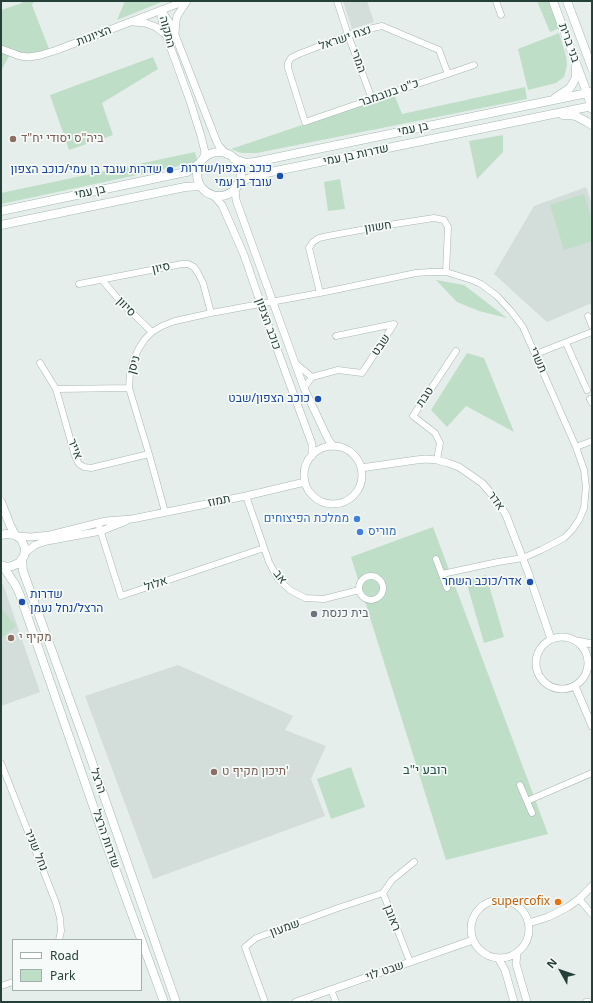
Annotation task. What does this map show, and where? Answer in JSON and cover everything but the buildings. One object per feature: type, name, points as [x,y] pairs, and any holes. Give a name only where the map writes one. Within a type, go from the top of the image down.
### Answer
[{"type":"main road","name":"בני ברית","points":[[553,1],[577,64],[590,93],[592,107]]},
{"type":"main road","name":"בני ברית","points":[[568,1],[591,65]]},
{"type":"main road","points":[[553,100],[570,88],[576,77],[577,64]]},
{"type":"main road","name":"בן עמי","points":[[234,159],[246,163],[255,162],[590,93]]},
{"type":"main road","name":"שדרות בן עמי","points":[[237,187],[245,180],[256,176],[547,115],[592,107]]},
{"type":"main road","points":[[547,115],[569,115],[581,118],[592,125]]},
{"type":"main road","points":[[220,153],[226,154],[234,159],[238,164],[240,178],[237,187],[231,193],[214,196],[207,193],[200,186],[197,175],[198,169],[202,161],[208,155],[220,153]]},
{"type":"main road","name":"בן עמי","points":[[1,210],[187,172],[202,161]]},
{"type":"main road","name":"בן עמי","points":[[1,224],[185,187],[200,186]]},
{"type":"main road","points":[[1,502],[10,525],[16,535]]},
{"type":"main road","points":[[1,535],[16,535]]},
{"type":"main road","name":"הרצל","points":[[16,535],[24,543],[23,571],[176,1002]]},
{"type":"main road","points":[[2,565],[16,565],[24,556]]},
{"type":"main road","name":"שדרות הרצל","points":[[2,565],[11,577],[20,595],[141,939]]},
{"type":"main road","name":"שדרות הרצל","points":[[142,941],[164,1002]]},
{"type":"street","name":"הציונות","points":[[1,49],[20,56],[29,57],[41,55],[186,1]]},
{"type":"street","points":[[175,35],[177,16],[186,1]]},
{"type":"street","name":"המרי","points":[[337,1],[372,99]]},
{"type":"street","points":[[496,1],[501,15]]},
{"type":"street","name":"התקוה","points":[[161,10],[175,35],[216,140],[226,154]]},
{"type":"street","name":"התקוה","points":[[161,10],[166,35],[201,136],[205,152],[202,161]]},
{"type":"street","points":[[130,22],[145,23],[153,26],[166,35]]},
{"type":"street","name":"נצח ישראל","points":[[305,122],[288,68],[288,63],[291,58],[299,54],[348,35],[382,26],[439,50],[448,74]]},
{"type":"street","name":"כ\"ט בנובמבר","points":[[305,122],[474,65]]},
{"type":"street","name":"כוכב הצפון","points":[[237,187],[236,200],[304,388],[328,439],[333,446]]},
{"type":"street","name":"כוכב הצפון","points":[[214,196],[222,205],[244,255],[312,444],[312,456]]},
{"type":"street","name":"חשוון","points":[[320,293],[310,248],[313,242],[319,238],[382,226],[434,218],[444,220],[448,227],[446,272]]},
{"type":"street","name":"סיון","points":[[79,284],[188,264],[194,267],[203,283],[211,313]]},
{"type":"street","name":"תשרי","points":[[261,304],[416,273],[446,272],[480,284],[496,296],[511,311],[523,327],[576,447],[584,470],[586,509],[572,530],[564,538],[523,558],[442,574]]},
{"type":"street","name":"סיוון","points":[[102,280],[152,332]]},
{"type":"street","name":"ניסן","points":[[165,512],[129,388],[130,373],[133,361],[139,348],[152,332],[162,326],[176,321],[211,313],[261,304]]},
{"type":"street","points":[[588,316],[592,326]]},
{"type":"street","name":"שבט","points":[[312,377],[338,370],[362,373],[394,324],[336,336]]},
{"type":"street","points":[[536,354],[592,332]]},
{"type":"street","points":[[566,343],[587,390]]},
{"type":"street","name":"טבת","points":[[437,460],[440,443],[435,433],[413,416],[456,351]]},
{"type":"street","name":"אייר","points":[[40,363],[56,389],[75,456],[79,464],[84,467],[91,468],[149,454]]},
{"type":"street","points":[[295,363],[312,377],[304,388]]},
{"type":"street","points":[[56,389],[129,388]]},
{"type":"street","points":[[576,447],[592,441]]},
{"type":"street","points":[[333,446],[342,447],[350,451],[355,456],[359,461],[362,477],[360,486],[355,493],[343,502],[332,504],[318,500],[313,495],[308,489],[304,475],[308,461],[318,450],[333,446]]},
{"type":"street","name":"אדר","points":[[361,468],[416,460],[437,460],[459,467],[482,483],[496,499],[506,515],[523,558],[551,639]]},
{"type":"street","name":"תמוז","points":[[24,556],[35,545],[99,527],[117,520],[132,519],[246,496],[305,482]]},
{"type":"street","name":"אב","points":[[246,496],[269,562],[278,579],[290,590],[305,598],[324,598],[359,590]]},
{"type":"street","name":"תמוז","points":[[16,535],[31,537],[99,527]]},
{"type":"street","name":"אלול","points":[[99,527],[121,596],[264,548]]},
{"type":"street","points":[[436,559],[447,588]]},
{"type":"street","points":[[592,644],[564,637],[551,639],[545,643],[537,654],[536,667],[542,681],[554,688],[566,689],[575,686],[580,682],[592,664]]},
{"type":"street","points":[[577,641],[583,647],[587,655],[587,672]]},
{"type":"street","points":[[575,686],[592,726]]},
{"type":"street","name":"נחל שניר","points":[[1,763],[56,903],[60,918],[61,931],[59,939]]},
{"type":"street","points":[[527,801],[592,773]]},
{"type":"street","points":[[520,785],[532,813]]},
{"type":"street","name":"ראובן","points":[[410,962],[383,893],[392,880],[414,862]]},
{"type":"street","points":[[529,923],[548,917],[568,908],[592,886]]},
{"type":"street","name":"שמעון","points":[[265,1002],[245,947],[256,938],[383,893]]},
{"type":"street","points":[[579,899],[592,914]]},
{"type":"street","points":[[498,900],[509,901],[518,906],[525,913],[529,923],[530,930],[525,945],[517,953],[511,956],[498,958],[483,953],[473,940],[471,931],[475,914],[481,907],[488,902],[498,900]]},
{"type":"street","name":"שבט לוי","points":[[296,1002],[473,940]]},
{"type":"street","points":[[517,953],[516,964],[526,1002]]},
{"type":"street","points":[[498,958],[505,970],[514,1002]]},
{"type":"street","points":[[1,986],[12,982]]},
{"type":"street","points":[[331,990],[336,1002]]},
{"type":"shaded area","points":[[343,1],[367,1],[374,22],[352,29]]},
{"type":"shaded area","points":[[586,187],[592,205],[592,303],[547,322],[494,274],[534,206]]},
{"type":"shaded area","name":"מקיף י","points":[[3,584],[40,692],[1,706],[1,585]]},
{"type":"shaded area","name":"תיכון מקיף ט'","points":[[178,665],[293,716],[285,730],[326,746],[311,779],[325,816],[153,879],[85,696]]},
{"type":"green space","points":[[23,1],[34,1],[32,5],[49,49],[31,54],[18,53],[1,45],[1,10],[22,3]]},
{"type":"green space","points":[[125,1],[164,1],[117,20]]},
{"type":"green space","points":[[537,1],[550,1],[560,28],[550,32]]},
{"type":"green space","points":[[559,33],[566,56],[567,66],[564,77],[556,83],[528,90],[518,49]]},
{"type":"green space","points":[[1,52],[9,56],[1,71]]},
{"type":"green space","points":[[153,57],[158,69],[102,103],[113,135],[69,150],[50,95]]},
{"type":"green space","points":[[525,87],[527,99],[257,153],[241,153],[231,149],[394,94],[402,114]]},
{"type":"green space","points":[[503,135],[503,152],[477,179],[469,141]]},
{"type":"green space","points":[[195,152],[197,160],[189,164],[1,204],[1,193]]},
{"type":"green space","points":[[340,179],[345,209],[328,211],[324,182]]},
{"type":"green space","points":[[584,194],[592,220],[592,241],[564,250],[550,205]]},
{"type":"green space","points":[[436,280],[464,285],[507,318],[479,311],[457,302]]},
{"type":"green space","points":[[467,353],[484,358],[514,432],[466,406],[447,427],[431,410]]},
{"type":"green space","points":[[433,527],[548,834],[446,860],[351,557]]},
{"type":"green space","points":[[486,575],[504,637],[484,643],[466,581]]},
{"type":"green space","points":[[1,608],[16,626],[1,638]]},
{"type":"green space","points":[[351,767],[365,807],[331,819],[317,779]]},
{"type":"place","name":"ביה\"ס יסודי יח\"ד","points":[[13,139]]},
{"type":"place","name":"שדרות עובד בן עמי/כוכב הצפון","points":[[170,170]]},
{"type":"place","name":"כוכב הצפון/שדרות עובד בן עמי","points":[[280,176]]},
{"type":"place","name":"כוכב הצפון/שבט","points":[[318,399]]},
{"type":"place","name":"ממלכת הפיצוחים","points":[[357,519]]},
{"type":"place","name":"מוריס","points":[[360,532]]},
{"type":"place","name":"אדר/כוכב השחר","points":[[530,582]]},
{"type":"place","name":"שדרות הרצל/נחל נעמן","points":[[22,602]]},
{"type":"place","name":"בית כנסת","points":[[314,614]]},
{"type":"place","name":"מקיף י","points":[[11,638]]},
{"type":"place","name":"תיכון מקיף ט'","points":[[214,772]]},
{"type":"place","name":"supercofix","points":[[558,902]]},
{"type":"district","name":"רובע י\"ב","points":[[425,770]]}]
